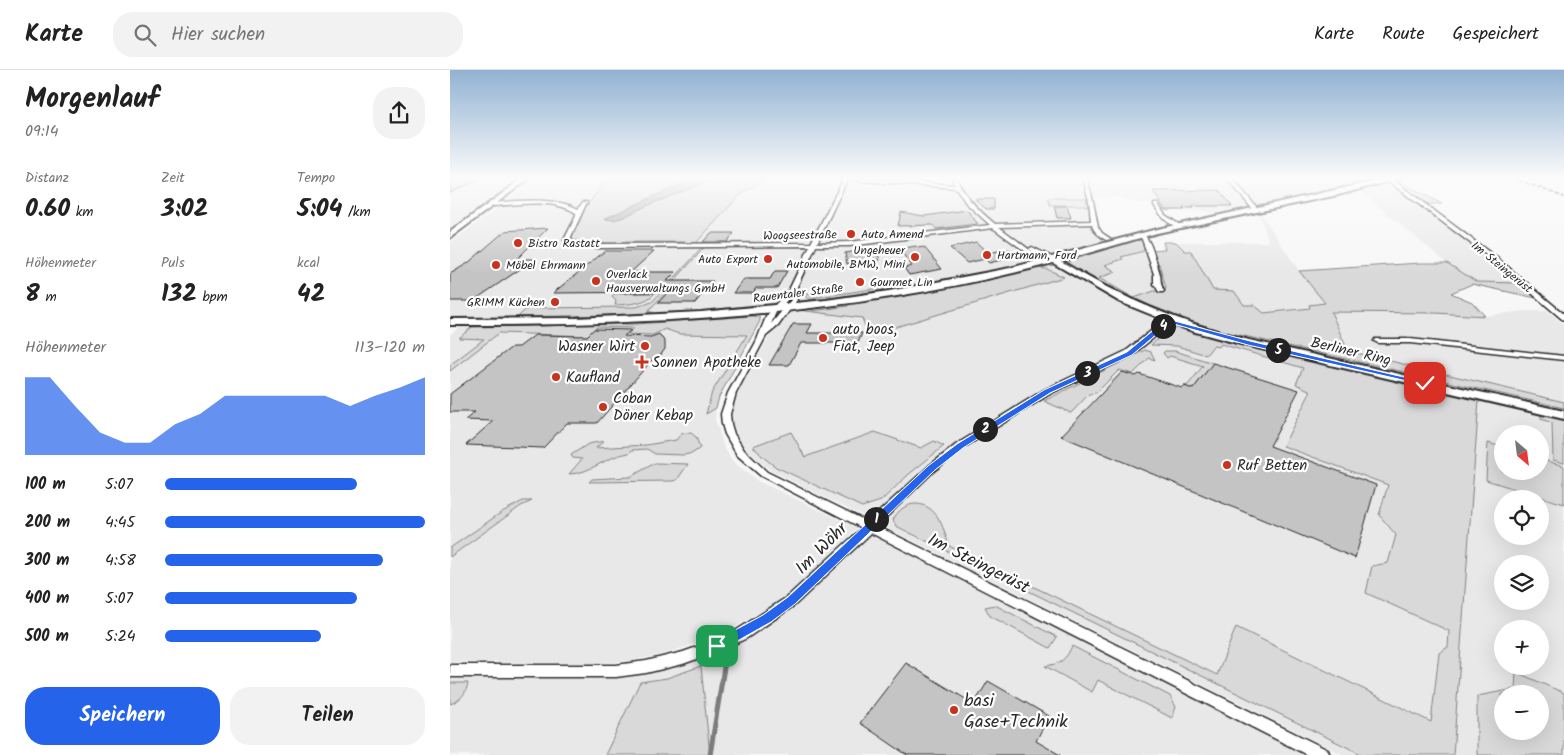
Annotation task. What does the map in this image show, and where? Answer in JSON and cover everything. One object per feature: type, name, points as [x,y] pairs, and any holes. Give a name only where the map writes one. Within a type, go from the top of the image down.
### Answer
[{"type":"street","points":[[450,236],[485,210]]},
{"type":"street","points":[[775,309],[792,292],[796,280],[831,210]]},
{"type":"street","name":"Berliner Ring","points":[[978,210],[1044,263],[1064,274],[1081,279]]},
{"type":"street","points":[[1092,210],[1096,232],[1108,239]]},
{"type":"street","points":[[1159,210],[1163,216],[1178,226]]},
{"type":"street","name":"Rauentaler Straße","points":[[450,322],[604,321],[775,309],[901,292],[1044,263],[1141,235],[1256,210]]},
{"type":"street","name":"Im Steingerüst","points":[[1433,210],[1564,318]]},
{"type":"street","name":"Woogseestraße","points":[[579,212],[567,240],[583,246],[867,243],[996,226],[1094,222]]},
{"type":"street","points":[[1141,235],[1145,238],[1157,274],[1156,284],[1161,291]]},
{"type":"street","name":"Berliner Ring","points":[[1022,246],[1054,260],[1081,279],[1122,301],[1169,321],[1248,343],[1564,415]]},
{"type":"street","points":[[790,307],[794,300],[792,292]]},
{"type":"street","name":"Im Steingerüst","points":[[764,334],[790,307]]},
{"type":"street","name":"Im Steingerüst","points":[[775,309],[727,406],[727,428],[734,443],[743,456],[764,474],[1323,755]]},
{"type":"street","name":"Im Wöhr","points":[[450,671],[616,671],[646,667],[683,658],[717,646],[767,619],[814,582],[868,526],[932,468],[960,446],[1047,392],[1129,353],[1169,321]]},
{"type":"street","points":[[1378,341],[1410,341],[1564,358]]},
{"type":"shaded area","points":[[450,210],[479,210],[450,232]]},
{"type":"shaded area","points":[[495,210],[584,210],[579,216],[590,244],[694,244],[726,210],[974,210],[992,225],[870,242],[814,243],[780,305],[649,316],[502,320],[505,318],[450,317],[450,243]]},
{"type":"shaded area","points":[[584,210],[625,210],[605,219],[633,210],[726,210],[695,244],[685,244],[686,242],[621,242],[618,245],[571,243],[567,235]]},
{"type":"shaded area","points":[[624,210],[638,210],[622,218],[604,219]]},
{"type":"shaded area","points":[[980,210],[1092,210],[1095,231],[1114,242],[1049,260],[998,225]]},
{"type":"shaded area","points":[[1159,210],[1249,210],[1217,217],[1206,211],[1160,212]]},
{"type":"shaded area","points":[[1270,210],[1260,212],[1299,271],[1325,303],[1310,305],[1310,307],[1264,313],[1254,305],[1244,305],[1234,291],[1213,291],[1191,251],[1185,251],[1176,242],[1269,242],[1259,212]]},
{"type":"shaded area","points":[[1383,210],[1426,210],[1519,283],[1477,282],[1447,263]]},
{"type":"shaded area","points":[[993,227],[1046,261],[956,280],[876,293],[787,304],[816,245],[887,241]]},
{"type":"shaded area","points":[[1143,234],[1148,239],[1155,263],[1159,264],[1166,289],[1164,292],[1125,301],[1052,261]]},
{"type":"shaded area","points":[[1133,239],[1142,241],[1144,251],[1121,257],[1123,259],[1105,265],[1116,272],[1099,278],[1134,298],[1154,291],[1164,292],[1166,288],[1159,264],[1155,263],[1152,250],[1165,249],[1163,242],[1176,242],[1185,251],[1191,251],[1213,290],[1234,291],[1244,305],[1254,305],[1264,313],[1310,308],[1309,305],[1325,303],[1299,271],[1447,263],[1477,282],[1519,283],[1536,298],[1472,284],[1451,293],[1472,302],[1485,316],[1435,313],[1331,312],[1348,351],[1564,402],[1564,408],[1222,331],[1159,312],[1118,294],[1068,264],[1070,260]]},
{"type":"shaded area","points":[[704,248],[674,281],[677,281],[647,312],[653,312],[651,314],[518,317],[525,310],[531,308],[636,307],[652,302]]},
{"type":"shaded area","points":[[1048,263],[1121,303],[1159,319],[1218,337],[1564,415],[1564,755],[1344,755],[770,470],[749,453],[739,440],[732,421],[733,406],[740,389],[785,308],[875,296]]},
{"type":"shaded area","points":[[1036,268],[1047,269],[1064,277],[872,334],[865,326],[862,318],[798,310],[811,308],[813,311],[848,306],[848,303],[932,289]]},
{"type":"shaded area","points":[[906,281],[909,286],[824,299],[809,299],[802,295],[802,292],[806,292],[806,294],[817,297],[901,285],[900,282]]},
{"type":"shaded area","points":[[655,293],[651,297],[637,303],[615,305],[616,301],[612,297],[614,294]]},
{"type":"shaded area","points":[[1331,311],[1485,316],[1524,311],[1548,311],[1564,325],[1564,402],[1348,351]]},
{"type":"shaded area","points":[[759,317],[760,321],[719,397],[716,408],[706,414],[712,392],[747,335],[679,334],[665,329],[653,335],[628,334],[634,328],[597,327],[587,336],[499,333],[450,371],[450,365],[484,339],[459,338],[472,327],[636,324]]},
{"type":"shaded area","points":[[460,327],[472,327],[460,337],[485,338],[450,365],[450,335]]},
{"type":"shaded area","points":[[597,327],[635,328],[629,334],[653,335],[665,329],[679,334],[747,335],[712,392],[707,413],[716,408],[715,419],[724,447],[732,461],[758,481],[857,528],[804,581],[773,606],[720,635],[665,654],[631,661],[595,663],[450,662],[450,371],[499,333],[587,336]]},
{"type":"shaded area","points":[[1177,328],[1223,341],[1479,400],[1453,755],[1363,755],[896,526],[893,520],[902,509],[914,504],[926,506],[939,519],[949,546],[1217,675],[1236,627],[1431,722],[1439,653],[1448,647],[1449,631],[1366,593],[1372,566],[1388,563],[1396,535],[1379,515],[1388,485],[1283,446],[1311,391],[1296,384],[1303,368],[1221,344],[1219,347],[1213,346],[1206,355],[1177,346],[1151,345],[1167,331]]},
{"type":"shaded area","points":[[1145,350],[1151,352],[1155,360],[1149,358],[1133,374],[1119,370],[1096,393],[1089,394],[1071,413],[1044,401]]},
{"type":"shaded area","points":[[1165,351],[1175,351],[1213,363],[1193,389],[1184,386],[1188,385],[1203,366],[1170,356],[1167,358],[1163,353]]},
{"type":"shaded area","points":[[1541,414],[1564,419],[1564,463],[1553,460],[1552,423],[1541,419]]},
{"type":"shaded area","points":[[791,432],[805,457],[875,432],[921,448],[934,441],[944,446],[908,475],[881,501],[862,507],[776,467],[753,446]]},
{"type":"shaded area","points":[[691,433],[696,437],[700,448],[693,453],[684,455],[655,454],[647,449],[632,450],[629,453],[584,471],[569,474],[582,459],[573,458],[571,455],[588,444],[604,441],[596,448],[646,445],[676,440],[681,434]]},
{"type":"shaded area","points":[[1488,443],[1494,445],[1494,480],[1549,480],[1549,462],[1564,466],[1564,504],[1549,499],[1549,490],[1518,490],[1486,480]]},
{"type":"shaded area","points":[[655,463],[688,464],[677,480],[672,481],[589,482],[592,479],[630,477]]},
{"type":"shaded area","points":[[523,501],[532,501],[521,506],[450,557],[450,548],[502,512]]},
{"type":"shaded area","points":[[870,531],[1311,755],[450,755],[450,679],[625,678],[697,661],[758,633],[801,601]]},
{"type":"shaded area","points":[[995,605],[1057,637],[1050,648],[990,616],[985,607]]},
{"type":"shaded area","points":[[1072,646],[1170,696],[1176,707],[1172,718],[1098,680],[1092,692],[1045,666],[1062,660]]},
{"type":"shaded area","points":[[701,666],[710,755],[605,755],[640,682],[667,678]]},
{"type":"shaded area","points":[[1516,675],[1523,675],[1546,685],[1515,685]]},
{"type":"shaded area","points":[[450,683],[468,683],[462,696],[450,704]]},
{"type":"shaded area","points":[[1549,686],[1564,693],[1564,755],[1477,755],[1477,696],[1494,693],[1494,740],[1549,740]]},
{"type":"building","points":[[967,210],[978,224],[936,229],[933,225],[898,226],[901,212],[924,216]]},
{"type":"building","points":[[1055,210],[1068,210],[1071,218],[1057,218]]},
{"type":"building","name":"Möbel Ehrmann","points":[[548,228],[517,259],[535,259],[473,301],[450,301],[450,274],[468,263],[505,231]]},
{"type":"building","points":[[711,233],[734,233],[727,242],[703,242]]},
{"type":"building","name":"Hartmann, Ford","points":[[976,242],[988,253],[1008,249],[1018,256],[989,263],[985,259],[967,263],[950,248]]},
{"type":"building","name":"Ungeheuer Automobile, BMW, Mini","points":[[916,246],[918,248],[924,247],[942,269],[909,275],[904,268],[912,266],[899,249]]},
{"type":"building","points":[[876,248],[880,260],[847,264],[845,253]]},
{"type":"building","points":[[605,251],[654,251],[631,272],[676,272],[667,281],[713,281],[695,303],[658,303],[668,292],[553,293]]},
{"type":"building","points":[[775,271],[787,271],[777,288],[756,288],[753,293],[733,293],[744,279],[770,279]]},
{"type":"building","name":"auto boos, Fiat, Jeep","points":[[793,324],[812,324],[807,333],[839,333],[840,330],[856,330],[855,333],[862,333],[858,343],[801,343],[789,365],[769,365]]},
{"type":"building","name":"Kaufland","points":[[594,329],[631,330],[624,336],[651,337],[659,334],[665,342],[665,349],[657,360],[653,359],[597,423],[567,423],[543,448],[466,445],[493,421],[465,420],[475,412],[450,412],[450,394],[512,347],[519,347],[535,335],[587,336]]},
{"type":"building","name":"Ruf Betten","points":[[1213,363],[1299,390],[1270,446],[1376,485],[1355,558],[1061,436],[1122,372],[1136,376],[1139,374],[1182,388],[1184,386],[1193,389]]},
{"type":"building","name":"basi Gase+Technik","points":[[906,663],[974,704],[988,681],[1049,716],[1036,741],[1060,755],[907,755],[860,723]]},
{"type":"waterway","points":[[724,628],[724,638]]},
{"type":"waterway","points":[[710,755],[725,661],[725,647]]},
{"type":"place","name":"Auto Amend","points":[[851,234]]},
{"type":"place","name":"Bistro Rastatt","points":[[518,243]]},
{"type":"place","name":"Hartmann, Ford","points":[[987,255]]},
{"type":"place","name":"Ungeheuer Automobile, BMW, Mini","points":[[915,257]]},
{"type":"place","name":"Auto Export","points":[[768,259]]},
{"type":"place","name":"Möbel Ehrmann","points":[[496,265]]},
{"type":"place","name":"Overlack Hausverwaltungs GmbH","points":[[596,281]]},
{"type":"place","name":"Gourmet Lin","points":[[860,282]]},
{"type":"place","name":"GRIMM Küchen","points":[[555,302]]},
{"type":"place","name":"auto boos, Fiat, Jeep","points":[[823,338]]},
{"type":"place","name":"Wasner Wirt","points":[[645,346]]},
{"type":"place","name":"Sonnen Apotheke","points":[[642,362]]},
{"type":"place","name":"Kaufland","points":[[556,377]]},
{"type":"place","name":"Coban Döner Kebap","points":[[603,407]]},
{"type":"place","name":"Ruf Betten","points":[[1227,465]]},
{"type":"place","name":"basi Gase+Technik","points":[[954,710]]},
{"type":"route","points":[[717,646],[767,619],[814,582],[868,526],[932,468],[960,446],[1013,411],[1047,392],[1129,353],[1169,321],[1219,336],[1425,383]]}]
